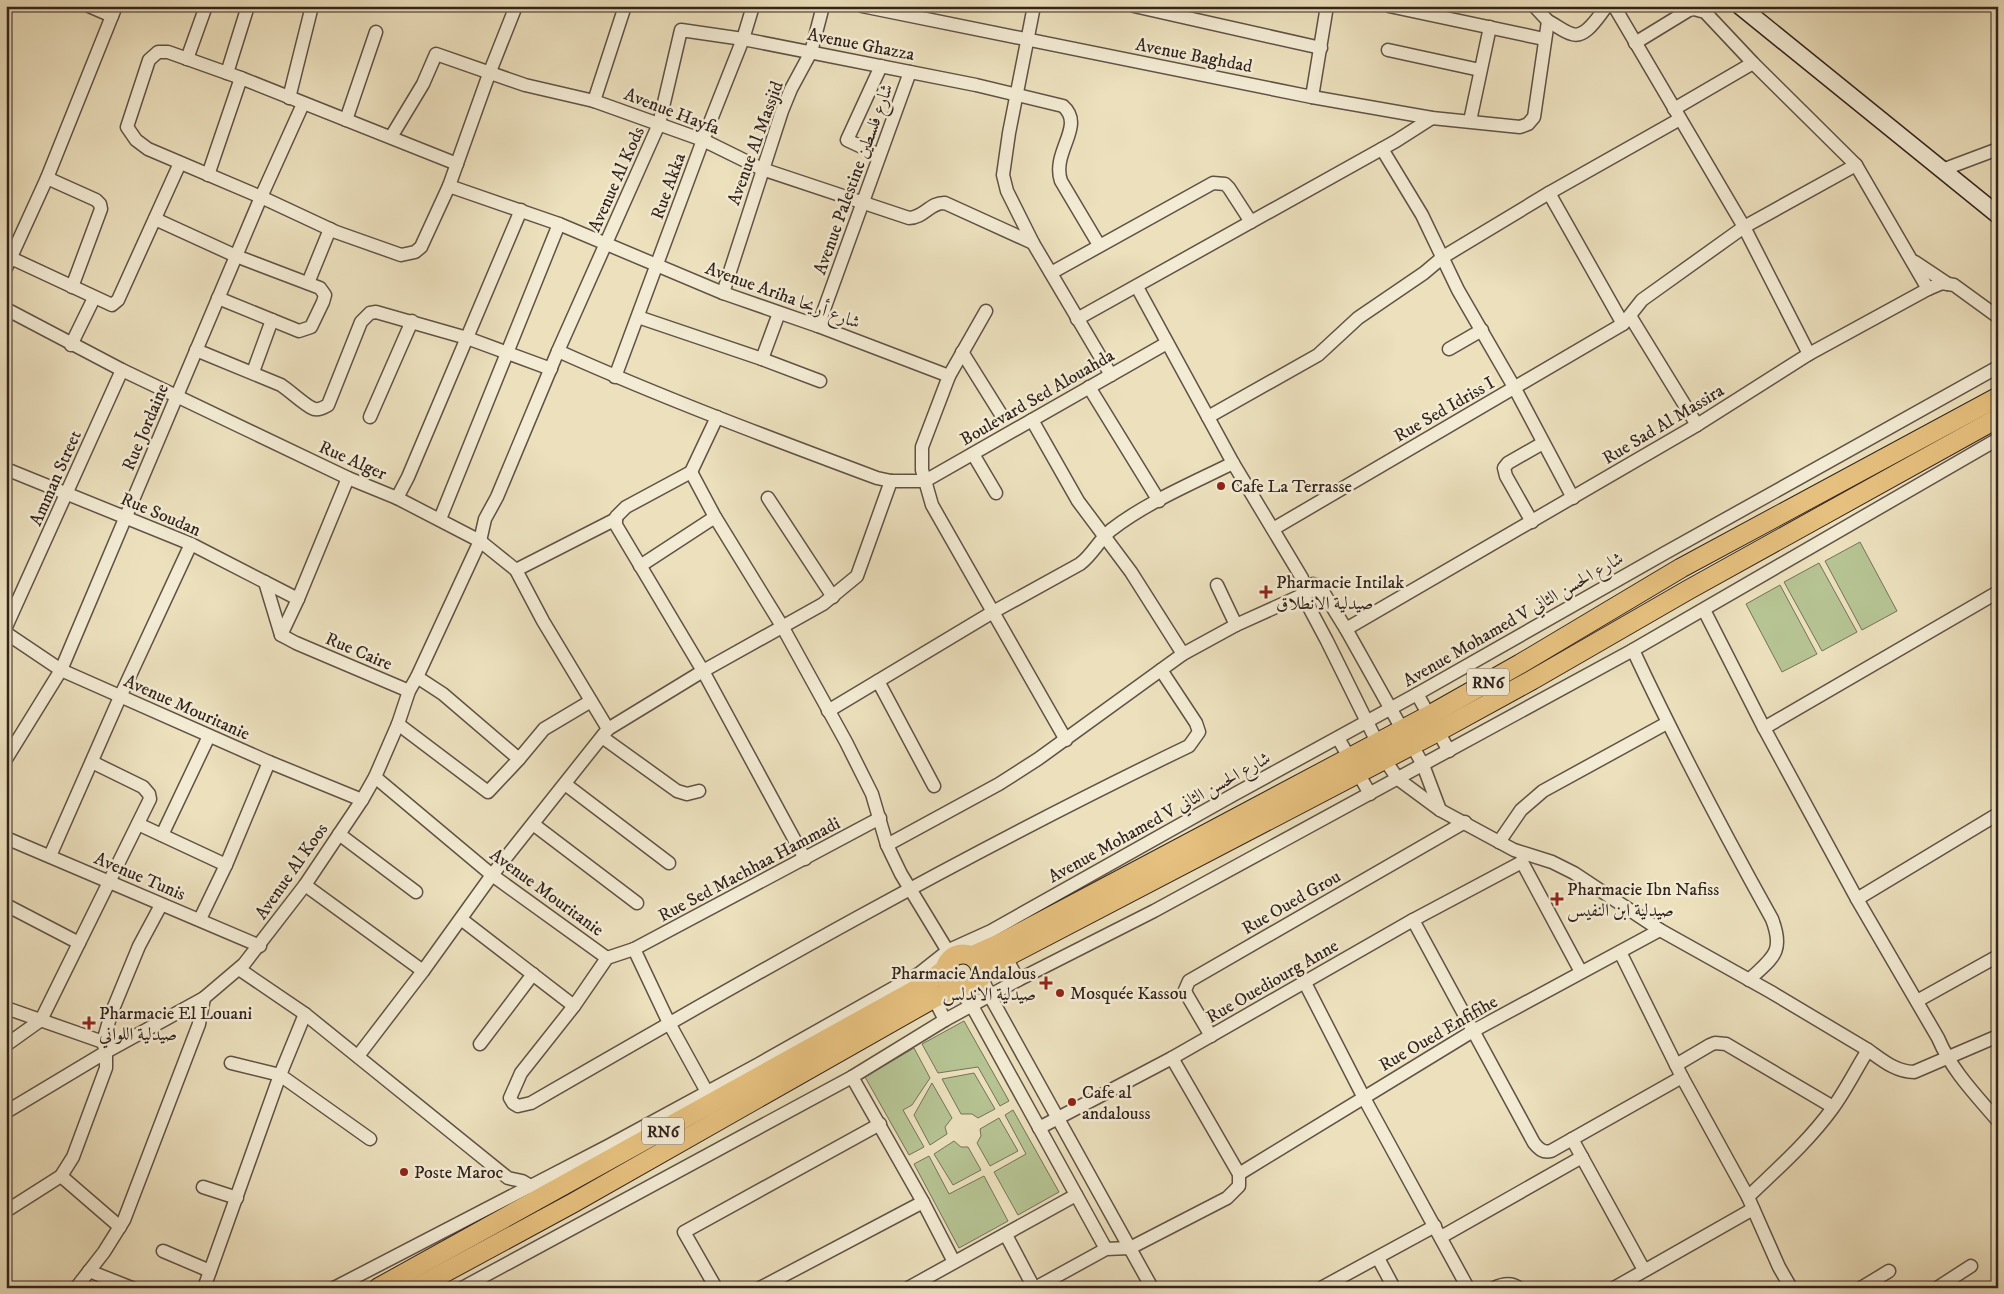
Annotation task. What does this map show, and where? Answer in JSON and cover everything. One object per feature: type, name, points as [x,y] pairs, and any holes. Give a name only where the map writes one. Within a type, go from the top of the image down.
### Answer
[{"type":"main road","points":[[1740,6],[1998,215]]},
{"type":"main road","name":"RN6","points":[[416,1288],[549,1215],[927,985],[949,959],[962,954],[972,956],[998,944],[1354,766],[1385,760],[1412,745],[1432,724],[1520,664],[1681,568],[1998,397]]},
{"type":"main road","name":"RN6","points":[[1354,766],[1377,742],[1402,729],[1432,724],[1532,680],[1688,590],[1998,418]]},
{"type":"main road","name":"RN6","points":[[378,1288],[517,1202],[927,985],[964,990],[975,986],[998,944]]},
{"type":"main road","points":[[972,956],[979,964],[981,975]]},
{"type":"main road","points":[[949,959],[948,981],[957,989]]},
{"type":"street","points":[[89,6],[114,11],[47,178],[8,263],[72,287],[107,304],[112,305],[116,303],[180,163]]},
{"type":"street","points":[[187,59],[206,6]]},
{"type":"street","points":[[227,73],[248,6]]},
{"type":"street","points":[[289,98],[312,6]]},
{"type":"street","points":[[457,164],[241,78],[168,52],[158,52],[149,60],[127,127],[136,140],[148,149],[261,197],[330,229],[401,255],[415,252],[421,247],[449,186],[457,164],[489,74],[516,6]]},
{"type":"street","points":[[594,101],[625,6]]},
{"type":"street","name":"Rue Akka","points":[[615,377],[703,140],[743,40],[753,6]]},
{"type":"street","name":"Avenue Al Massjid","points":[[723,293],[782,111],[811,52],[824,6]]},
{"type":"street","name":"Avenue Baghdad","points":[[862,6],[1312,96],[1432,118],[1520,127],[1528,124],[1534,117],[1544,38]]},
{"type":"street","points":[[1034,6],[1016,93],[1003,175],[1007,191],[1033,243],[1111,375]]},
{"type":"street","points":[[1134,6],[1168,10],[1321,48]]},
{"type":"street","points":[[1312,96],[1321,48],[1326,6]]},
{"type":"street","points":[[1389,6],[1544,38],[1548,21]]},
{"type":"street","points":[[1534,6],[1548,21],[1572,34],[1579,35],[1584,32],[1607,6]]},
{"type":"street","points":[[1614,6],[1744,227],[1809,354]]},
{"type":"street","points":[[1635,43],[1689,10],[1705,12],[1856,166],[1928,289]]},
{"type":"street","points":[[1470,121],[1490,27]]},
{"type":"street","name":"Avenue Al Kods","points":[[551,369],[659,124],[681,30],[697,34]]},
{"type":"street","points":[[346,120],[376,32]]},
{"type":"street","name":"Avenue Ghazza","points":[[697,34],[811,52],[1016,93],[1058,104],[1070,114],[1073,123],[1059,160],[1058,174],[1099,245]]},
{"type":"street","points":[[1388,50],[1480,70]]},
{"type":"street","name":"Avenue Hayfa","points":[[391,137],[423,84],[436,54],[525,85],[594,101],[703,140],[762,169],[909,218],[916,218],[935,204],[945,203],[1033,243]]},
{"type":"street","points":[[1208,417],[1318,355],[1358,318],[1424,273],[1443,257],[1677,114],[1753,63]]},
{"type":"street","points":[[879,155],[847,140],[881,66]]},
{"type":"street","name":"Avenue Palestine شارع فلسطين","points":[[818,326],[910,72]]},
{"type":"street","points":[[208,175],[241,78]]},
{"type":"street","name":"Rue Jordaine","points":[[6,759],[61,670],[261,197],[303,104]]},
{"type":"street","points":[[1078,319],[1382,149],[1432,118]]},
{"type":"street","points":[[1382,149],[1399,174],[1443,257],[1458,290],[1514,387],[1573,498]]},
{"type":"street","points":[[1942,170],[1998,149]]},
{"type":"street","name":"Rue Sed Idriss I","points":[[1273,529],[1627,320],[1642,300],[1744,227],[1856,166]]},
{"type":"street","points":[[47,178],[96,200],[100,204],[101,209],[72,287]]},
{"type":"street","points":[[1051,273],[1214,183],[1225,184],[1230,188],[1251,222]]},
{"type":"street","name":"Avenue Ariha شارع أريحا","points":[[449,186],[558,224],[723,293],[818,326],[949,376]]},
{"type":"street","points":[[1549,193],[1627,320],[1697,425]]},
{"type":"street","points":[[397,498],[521,210]]},
{"type":"street","points":[[155,219],[236,256],[320,288],[325,295],[311,327],[299,331],[218,298]]},
{"type":"street","points":[[440,519],[558,224]]},
{"type":"street","points":[[308,283],[330,229]]},
{"type":"street","points":[[1912,261],[1948,284],[1954,285],[1998,317]]},
{"type":"street","name":"Rue Sad Al Massira","points":[[1346,629],[1697,425],[1809,354],[1937,284],[1948,284]]},
{"type":"street","points":[[1137,287],[1233,463],[1302,578],[1302,596],[1328,641],[1377,742]]},
{"type":"street","points":[[72,345],[94,298]]},
{"type":"street","name":"Rue Alger","points":[[6,309],[122,370],[348,478],[397,498],[480,541],[516,570],[522,585],[590,701],[605,733]]},
{"type":"street","points":[[986,311],[949,376],[922,447],[922,470],[932,505],[1066,740]]},
{"type":"street","points":[[196,350],[253,372],[287,389],[311,408],[323,408],[328,405],[358,328],[365,317],[376,312],[467,338],[551,369]]},
{"type":"street","points":[[762,359],[779,313]]},
{"type":"street","points":[[638,317],[762,359],[820,382]]},
{"type":"street","points":[[253,372],[272,320]]},
{"type":"street","points":[[370,417],[412,321]]},
{"type":"street","points":[[1449,349],[1482,330]]},
{"type":"street","name":"Boulevard Sed Alouahda","points":[[925,482],[1167,344]]},
{"type":"street","points":[[558,351],[615,377],[877,478],[890,481],[925,482]]},
{"type":"street","points":[[962,352],[1002,416]]},
{"type":"street","name":"Avenue Mohamed V شارع الحسن الثاني","points":[[949,959],[998,944],[1338,738],[1665,552],[1998,368]]},
{"type":"street","name":"Avenue Al Koos","points":[[6,1112],[104,1047],[204,998],[239,969],[260,946],[305,885],[362,800],[375,777],[398,724],[409,690],[418,677],[480,541],[485,519],[497,497],[551,369]]},
{"type":"street","name":"Amman Street","points":[[6,627],[122,370]]},
{"type":"street","points":[[1089,387],[1158,501]]},
{"type":"street","points":[[516,570],[616,519],[618,514],[626,507],[691,472],[717,417]]},
{"type":"street","points":[[1032,420],[1078,501],[1131,572],[1183,654]]},
{"type":"street","points":[[462,1288],[852,1076],[945,1020],[1018,980],[1154,911],[1633,650],[1998,439]]},
{"type":"street","points":[[1532,522],[1506,476],[1504,468],[1508,463],[1543,443]]},
{"type":"street","points":[[973,454],[996,493]]},
{"type":"street","points":[[828,711],[993,612],[1080,564],[1090,556],[1104,536],[1158,501],[1233,463]]},
{"type":"street","name":"Rue Soudan","points":[[6,469],[191,544],[298,599]]},
{"type":"street","points":[[691,472],[715,517],[782,626],[861,770],[880,818],[888,845],[909,890],[949,959]]},
{"type":"street","points":[[281,634],[298,599],[348,478]]},
{"type":"street","points":[[358,1056],[423,971],[492,875],[605,733],[703,671],[833,597],[857,576],[890,481]]},
{"type":"street","points":[[768,498],[833,597]]},
{"type":"street","points":[[640,566],[715,517]]},
{"type":"street","points":[[616,519],[620,532],[703,671],[805,859]]},
{"type":"street","points":[[50,856],[120,697],[191,544]]},
{"type":"street","points":[[1302,578],[1320,587],[1346,629],[1402,729]]},
{"type":"street","points":[[265,582],[281,634]]},
{"type":"street","points":[[1217,585],[1236,625]]},
{"type":"street","points":[[888,845],[999,784],[1066,740],[1183,654],[1236,625],[1320,587]]},
{"type":"street","points":[[1764,728],[1998,592]]},
{"type":"street","points":[[1704,610],[1764,728],[1856,899],[1938,1038],[1946,1058],[1963,1082],[1998,1121]]},
{"type":"street","name":"Avenue Mouritanie","points":[[6,633],[61,670],[269,762],[362,800]]},
{"type":"street","name":"Rue Caire","points":[[281,634],[296,643],[409,690]]},
{"type":"street","points":[[1633,650],[1667,723],[1725,837],[1772,919],[1777,933],[1778,944],[1773,958],[1748,980]]},
{"type":"street","points":[[607,958],[574,1006],[521,1073],[510,1098],[513,1103],[518,1106],[531,1103],[669,1023],[909,890],[1189,746],[1198,732],[1196,723],[1161,670]]},
{"type":"street","points":[[418,677],[443,694],[519,759]]},
{"type":"street","points":[[878,681],[934,786]]},
{"type":"street","points":[[1417,694],[1448,751]]},
{"type":"street","points":[[398,724],[488,792],[544,729],[590,701]]},
{"type":"street","points":[[1499,842],[1521,810],[1543,792],[1667,723]]},
{"type":"street","points":[[605,733],[677,791],[687,794],[699,791]]},
{"type":"street","points":[[162,835],[209,736]]},
{"type":"street","points":[[1338,738],[1370,794]]},
{"type":"street","points":[[1412,745],[1423,765],[1440,810]]},
{"type":"street","points":[[1385,760],[1398,779],[1440,810],[1465,822],[1523,858],[1552,862],[1574,873],[1660,930],[1904,1072],[1914,1072],[1998,1036]]},
{"type":"street","points":[[6,1045],[41,1020],[150,800],[146,790],[92,762]]},
{"type":"street","points":[[200,919],[226,865],[269,762]]},
{"type":"street","name":"Avenue Mouritanie","points":[[375,777],[492,875],[607,958]]},
{"type":"street","points":[[565,784],[669,863]]},
{"type":"street","points":[[1856,899],[1998,814]]},
{"type":"street","name":"Rue Sed Machhaa Hammadi","points":[[607,958],[634,950],[880,818]]},
{"type":"street","name":"Rue Oued Grou","points":[[1212,1036],[1187,995],[1185,990],[1188,981],[1465,822]]},
{"type":"street","points":[[138,824],[226,865]]},
{"type":"street","points":[[533,824],[636,903]]},
{"type":"street","points":[[339,834],[416,892]]},
{"type":"street","name":"Avenue Tunis","points":[[8,843],[50,856],[108,883],[200,919],[214,927],[260,946]]},
{"type":"street","points":[[1523,858],[1582,972]]},
{"type":"street","name":"Rue Ouediourg Anne","points":[[1039,1128],[1212,1036],[1304,981],[1523,858]]},
{"type":"street","points":[[305,885],[423,971]]},
{"type":"street","points":[[6,905],[79,943]]},
{"type":"street","points":[[6,1210],[61,1176],[73,1157],[99,1092],[106,1068],[104,1047],[119,992],[139,946],[161,905]]},
{"type":"street","points":[[461,919],[574,1006]]},
{"type":"street","points":[[1413,920],[1536,1146],[1546,1152],[1682,1077]]},
{"type":"street","name":"Rue Oued Enfifihe","points":[[1239,1174],[1473,1031],[1660,930]]},
{"type":"street","points":[[998,944],[1018,980]]},
{"type":"street","points":[[634,950],[669,1023],[707,1092]]},
{"type":"street","points":[[1620,952],[1682,1077],[1750,1203],[1790,1288]]},
{"type":"street","points":[[1917,1001],[1998,956]]},
{"type":"street","points":[[239,969],[305,1014],[508,1178],[522,1181],[537,1191],[707,1092],[927,985],[945,1020]]},
{"type":"street","points":[[480,1044],[533,974]]},
{"type":"street","points":[[981,975],[990,996],[1152,1288]]},
{"type":"street","points":[[1304,981],[1364,1098],[1468,1288]]},
{"type":"street","points":[[957,989],[972,1006],[1106,1249]]},
{"type":"street","points":[[76,1288],[104,1252],[120,1227],[130,1206],[195,1033],[201,1016],[204,998]]},
{"type":"street","points":[[6,1008],[41,1020],[104,1047]]},
{"type":"street","points":[[204,1288],[280,1075],[305,1014]]},
{"type":"street","points":[[1676,1065],[1710,1045],[1715,1043],[1726,1044],[1833,1107]]},
{"type":"street","points":[[1614,1288],[1750,1203],[1833,1107],[1868,1050]]},
{"type":"street","points":[[1006,1235],[1034,1288],[1106,1249],[1130,1248],[1227,1198],[1239,1186],[1239,1174],[1172,1058]]},
{"type":"street","points":[[231,1062],[280,1075],[370,1138]]},
{"type":"street","points":[[852,1076],[923,1202],[954,1262]]},
{"type":"street","points":[[716,1288],[684,1232],[880,1124]]},
{"type":"street","points":[[1572,1139],[1644,1270]]},
{"type":"street","points":[[1321,1288],[1378,1258],[1438,1231],[1582,1157]]},
{"type":"street","points":[[61,1176],[120,1227]]},
{"type":"street","points":[[334,1288],[517,1202],[508,1178]]},
{"type":"street","points":[[203,1188],[237,1198]]},
{"type":"street","points":[[908,1288],[1076,1195]]},
{"type":"street","points":[[760,1288],[923,1202]]},
{"type":"street","points":[[549,1215],[560,1234]]},
{"type":"street","points":[[522,1230],[533,1249]]},
{"type":"street","points":[[162,1251],[210,1271]]},
{"type":"street","points":[[1378,1258],[1394,1288]]},
{"type":"street","points":[[1937,1288],[1971,1266]]},
{"type":"street","points":[[89,1271],[132,1288]]},
{"type":"street","points":[[1861,1288],[1889,1271]]},
{"type":"street","points":[[1494,1288],[1502,1284],[1517,1286]]},
{"type":"green space","points":[[1860,542],[1897,611],[1862,630],[1825,561]]},
{"type":"green space","points":[[1819,563],[1857,632],[1822,651],[1784,582]]},
{"type":"green space","points":[[1780,585],[1817,654],[1782,672],[1746,604]]},
{"type":"green space","points":[[964,1021],[1009,1101],[1000,1106],[978,1067],[938,1073],[922,1044]]},
{"type":"green space","points":[[914,1048],[930,1078],[912,1105],[903,1110],[924,1147],[909,1155],[865,1077]]},
{"type":"green space","points":[[974,1073],[995,1109],[978,1118],[972,1114],[961,1114],[942,1079]]},
{"type":"green space","points":[[932,1083],[952,1118],[945,1127],[947,1134],[930,1145],[914,1115]]},
{"type":"green space","points":[[1013,1110],[1059,1192],[1018,1215],[994,1172],[1026,1154],[1005,1115]]},
{"type":"green space","points":[[999,1118],[1018,1151],[990,1166],[977,1143],[981,1136],[980,1129]]},
{"type":"green space","points":[[954,1141],[961,1147],[968,1147],[981,1170],[953,1185],[934,1154]]},
{"type":"green space","points":[[929,1156],[949,1194],[984,1176],[1008,1221],[959,1248],[914,1164]]},
{"type":"place","name":"Cafe La Terrasse","points":[[1221,486]]},
{"type":"place","name":"Pharmacie Intilak صيدلية الانطلاق","points":[[1266,592]]},
{"type":"place","name":"Pharmacie Ibn Nafiss صيدلية ابن النفيس","points":[[1557,899]]},
{"type":"place","name":"Pharmacie Andalous صيدلية الاندلس","points":[[1046,983]]},
{"type":"place","name":"Mosquée Kassou","points":[[1060,993]]},
{"type":"place","name":"Pharmacie El Louani صيدلية اللواني","points":[[89,1023]]},
{"type":"place","name":"Cafe al andalouss","points":[[1072,1102]]},
{"type":"place","name":"Poste Maroc","points":[[404,1172]]}]
